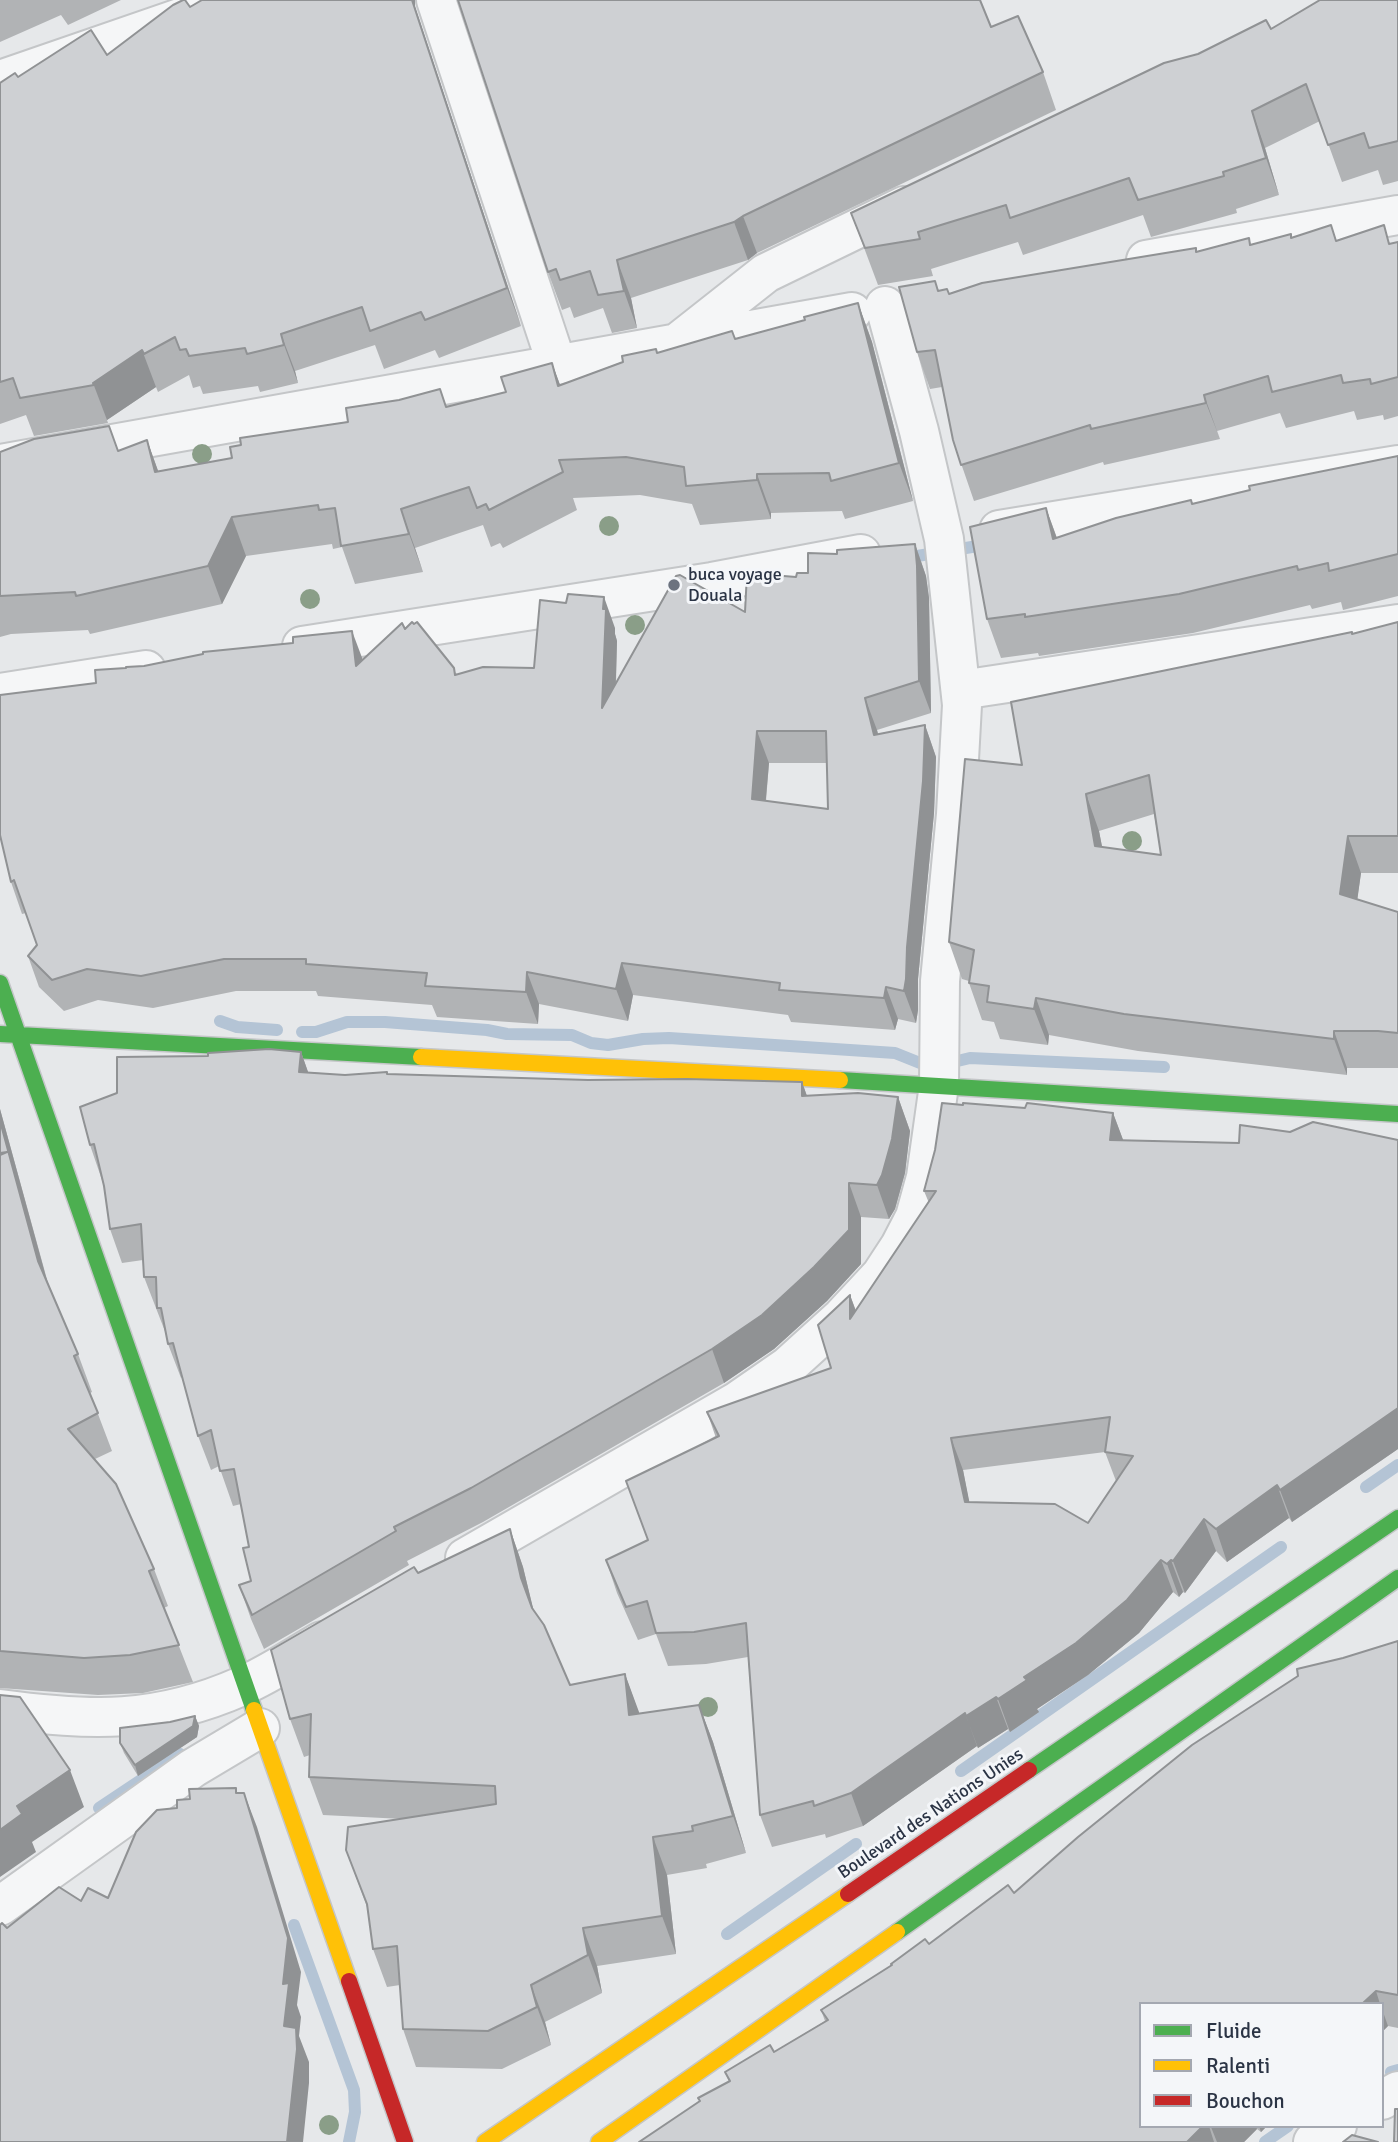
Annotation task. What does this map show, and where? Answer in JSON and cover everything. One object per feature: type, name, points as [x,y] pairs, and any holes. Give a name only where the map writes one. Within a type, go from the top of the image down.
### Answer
[{"type":"street","points":[[0,80],[232,0]]},
{"type":"street","points":[[436,0],[557,365]]},
{"type":"street","points":[[678,343],[766,273],[939,190]]},
{"type":"street","points":[[1114,265],[1398,215]]},
{"type":"street","points":[[0,464],[925,299]]},
{"type":"street","points":[[437,1574],[736,1402],[788,1366],[842,1317],[881,1275],[915,1217],[926,1177],[939,1085],[940,981],[956,814],[961,690],[917,544],[919,431],[885,306]]},
{"type":"street","points":[[274,650],[712,582],[917,544],[1398,465]]},
{"type":"street","points":[[961,690],[1398,624]]},
{"type":"street","points":[[0,693],[178,665]]},
{"type":"street","points":[[0,983],[405,2142]]},
{"type":"street","points":[[0,1034],[939,1085],[1398,1114]]},
{"type":"street","name":"Boulevard des Nations Unies","points":[[485,2142],[1398,1518]]},
{"type":"street","points":[[599,2142],[1398,1578]]},
{"type":"street","points":[[0,1709],[84,1718],[154,1715],[195,1705],[245,1685],[353,1623]]},
{"type":"street","points":[[0,1906],[193,1768],[260,1728]]},
{"type":"street","points":[[1313,2142],[1334,2128]]},
{"type":"building","points":[[183,0],[190,7],[202,0],[412,0],[507,288],[425,320],[421,312],[370,331],[362,307],[281,334],[284,345],[247,354],[245,348],[189,356],[186,349],[180,350],[175,337],[144,354],[142,350],[93,383],[94,385],[20,398],[13,378],[0,382],[0,83],[15,73],[18,77],[91,30],[107,55]]},
{"type":"building","points":[[458,0],[980,0],[991,27],[1018,16],[1043,72],[734,222],[617,260],[624,291],[598,295],[590,271],[560,280],[556,269],[548,272]]},
{"type":"building","points":[[1320,0],[1398,0],[1398,141],[1369,148],[1364,133],[1328,145],[1306,84],[1252,111],[1266,158],[1223,172],[1224,176],[1138,200],[1129,178],[1010,218],[1006,205],[918,232],[920,239],[865,248],[851,213],[1164,63],[1198,54],[1266,20],[1271,29]]},
{"type":"building","points":[[1331,225],[1336,241],[1384,225],[1389,244],[1398,242],[1398,377],[1371,384],[1370,379],[1343,383],[1341,375],[1272,392],[1268,376],[1204,395],[1206,403],[1091,429],[1090,425],[961,465],[953,440],[935,350],[917,352],[899,287],[935,281],[938,291],[947,289],[949,294],[982,283],[1196,248],[1196,252],[1249,238],[1250,245],[1291,234],[1291,238]]},
{"type":"building","points":[[858,303],[899,463],[831,481],[829,473],[757,474],[757,480],[686,486],[684,467],[626,457],[559,460],[563,472],[489,510],[486,504],[477,508],[469,487],[401,509],[409,534],[341,546],[335,508],[319,510],[318,505],[232,517],[208,566],[76,596],[75,592],[0,596],[0,452],[34,439],[109,426],[118,451],[147,440],[155,472],[232,458],[230,447],[241,445],[240,438],[348,422],[346,408],[399,400],[440,389],[446,407],[506,392],[501,377],[552,363],[558,386],[623,362],[622,356],[656,349],[657,353],[732,331],[735,339]]},
{"type":"building","points":[[1398,456],[1398,554],[1329,571],[1328,563],[1298,570],[1297,566],[1179,594],[1025,617],[1025,614],[987,619],[970,527],[1046,508],[1053,539],[1116,518],[1191,500],[1192,504],[1250,490],[1249,486]]},
{"type":"building","points":[[915,544],[919,681],[865,698],[874,735],[925,725],[923,781],[904,991],[886,987],[884,998],[779,990],[780,983],[622,963],[616,989],[527,972],[526,992],[425,986],[427,973],[306,964],[306,959],[224,959],[141,976],[87,969],[52,980],[28,956],[37,945],[14,880],[11,882],[0,835],[0,695],[96,683],[95,670],[144,666],[203,652],[293,643],[293,637],[352,631],[356,666],[402,623],[405,629],[412,622],[417,622],[454,668],[455,675],[483,667],[534,668],[540,600],[566,603],[568,594],[604,597],[603,609],[606,609],[602,708],[676,576],[680,575],[745,612],[747,573],[796,577],[797,573],[808,573],[808,553],[837,554],[837,550]],"holes":[[[757,731],[826,731],[828,809],[752,799]]]},
{"type":"building","points":[[1398,622],[1398,836],[1348,836],[1340,894],[1398,912],[1398,1033],[1334,1031],[1334,1039],[1124,1014],[1036,998],[1034,1009],[987,1002],[989,986],[969,983],[974,950],[949,942],[965,759],[1022,765],[1011,702],[1352,634]],"holes":[[[1149,775],[1161,855],[1095,846],[1086,794]]]},
{"type":"building","points":[[269,1049],[301,1052],[299,1072],[345,1075],[387,1072],[588,1080],[802,1082],[802,1096],[858,1093],[898,1097],[892,1139],[877,1185],[849,1183],[849,1230],[762,1315],[712,1349],[471,1488],[394,1527],[396,1531],[252,1615],[239,1585],[251,1581],[243,1548],[249,1547],[234,1469],[220,1471],[211,1430],[198,1436],[173,1343],[168,1344],[161,1308],[157,1308],[156,1277],[144,1277],[141,1224],[110,1229],[94,1144],[90,1145],[80,1107],[117,1093],[117,1057],[208,1056],[208,1053]]},
{"type":"building","points":[[942,1103],[1025,1108],[1027,1103],[1113,1113],[1110,1140],[1239,1143],[1240,1125],[1290,1132],[1313,1122],[1398,1140],[1398,1408],[1280,1490],[1277,1485],[1216,1529],[1204,1519],[1173,1561],[1167,1564],[1161,1560],[1127,1600],[1076,1643],[1024,1677],[1027,1680],[966,1716],[965,1713],[851,1793],[814,1806],[813,1801],[760,1815],[746,1623],[694,1632],[656,1633],[647,1601],[626,1607],[606,1560],[648,1540],[626,1481],[719,1436],[707,1412],[831,1368],[818,1325],[850,1295],[850,1319],[936,1191],[924,1191],[935,1150]],"holes":[[[1110,1417],[1105,1452],[1133,1456],[1088,1523],[1055,1504],[965,1502],[951,1438]]]},
{"type":"building","points":[[0,1121],[38,1261],[78,1354],[74,1356],[98,1413],[68,1429],[116,1484],[154,1569],[149,1571],[179,1645],[130,1655],[84,1658],[0,1651],[0,1155],[7,1152],[0,1153]]},
{"type":"building","points":[[510,1529],[521,1578],[532,1608],[544,1625],[570,1685],[625,1674],[629,1715],[699,1705],[733,1816],[692,1826],[693,1831],[653,1837],[662,1916],[583,1928],[588,1955],[531,1985],[537,2007],[488,2031],[403,2029],[397,1946],[373,1949],[367,1904],[346,1850],[348,1827],[496,1804],[495,1786],[309,1777],[311,1714],[290,1719],[271,1650],[414,1567],[418,1573]]},
{"type":"building","points":[[1398,1641],[1398,1995],[1376,1991],[1364,2002],[1139,2002],[1139,2128],[1201,2128],[1187,2142],[639,2142],[700,2101],[698,2098],[730,2081],[725,2072],[770,2045],[774,2052],[828,2020],[821,2010],[892,1965],[925,1939],[929,1944],[1008,1885],[1014,1893],[1078,1837],[1192,1745],[1298,1676],[1297,1669]]},
{"type":"building","points":[[0,1695],[20,1697],[70,1770],[17,1806],[22,1814],[0,1830]]},
{"type":"building","points":[[195,1716],[193,1726],[135,1765],[120,1743],[120,1728]]},
{"type":"building","points":[[236,1788],[236,1793],[244,1793],[288,1938],[283,1984],[289,1983],[284,2026],[296,2028],[297,2049],[287,2142],[0,2142],[0,1925],[2,1923],[7,1928],[59,1887],[81,1901],[88,1888],[108,1898],[136,1832],[157,1810],[177,1808],[177,1800],[190,1799],[189,1789]]},
{"type":"building","points":[[1395,2109],[1398,2109],[1398,2142],[1394,2142]]},
{"type":"building","points":[[1352,2135],[1378,2142],[1343,2142]]},
{"type":"waterway","points":[[905,558],[990,544]]},
{"type":"waterway","points":[[220,1021],[237,1027],[277,1030]]},
{"type":"waterway","points":[[302,1032],[316,1032],[347,1022],[385,1022],[507,1034],[572,1035],[591,1043],[608,1045],[669,1038],[895,1053],[925,1065],[970,1058],[1164,1067]]},
{"type":"waterway","points":[[1366,1487],[1398,1465]]},
{"type":"waterway","points":[[961,1771],[1281,1547]]},
{"type":"waterway","points":[[99,1808],[180,1754]]},
{"type":"waterway","points":[[727,1934],[856,1844]]},
{"type":"waterway","points":[[294,1925],[354,2090],[355,2112],[349,2142]]},
{"type":"waterway","points":[[1391,2072],[1398,2070]]},
{"type":"waterway","points":[[1265,2142],[1285,2128]]},
{"type":"traffic: fast","points":[[0,983],[254,1710]]},
{"type":"traffic: fast","points":[[0,1034],[421,1057]]},
{"type":"traffic: fast","points":[[840,1080],[1398,1114]]},
{"type":"traffic: fast","points":[[1029,1770],[1398,1518]]},
{"type":"traffic: fast","points":[[897,1932],[1398,1578]]},
{"type":"traffic: slow","points":[[421,1057],[840,1080]]},
{"type":"traffic: slow","points":[[254,1710],[349,1981]]},
{"type":"traffic: slow","points":[[485,2142],[848,1894]]},
{"type":"traffic: slow","points":[[599,2142],[897,1932]]},
{"type":"traffic: jam","points":[[848,1894],[1029,1770]]},
{"type":"traffic: jam","points":[[349,1981],[405,2142]]},
{"type":"place","name":"buca voyage Douala","points":[[674,585]]}]
